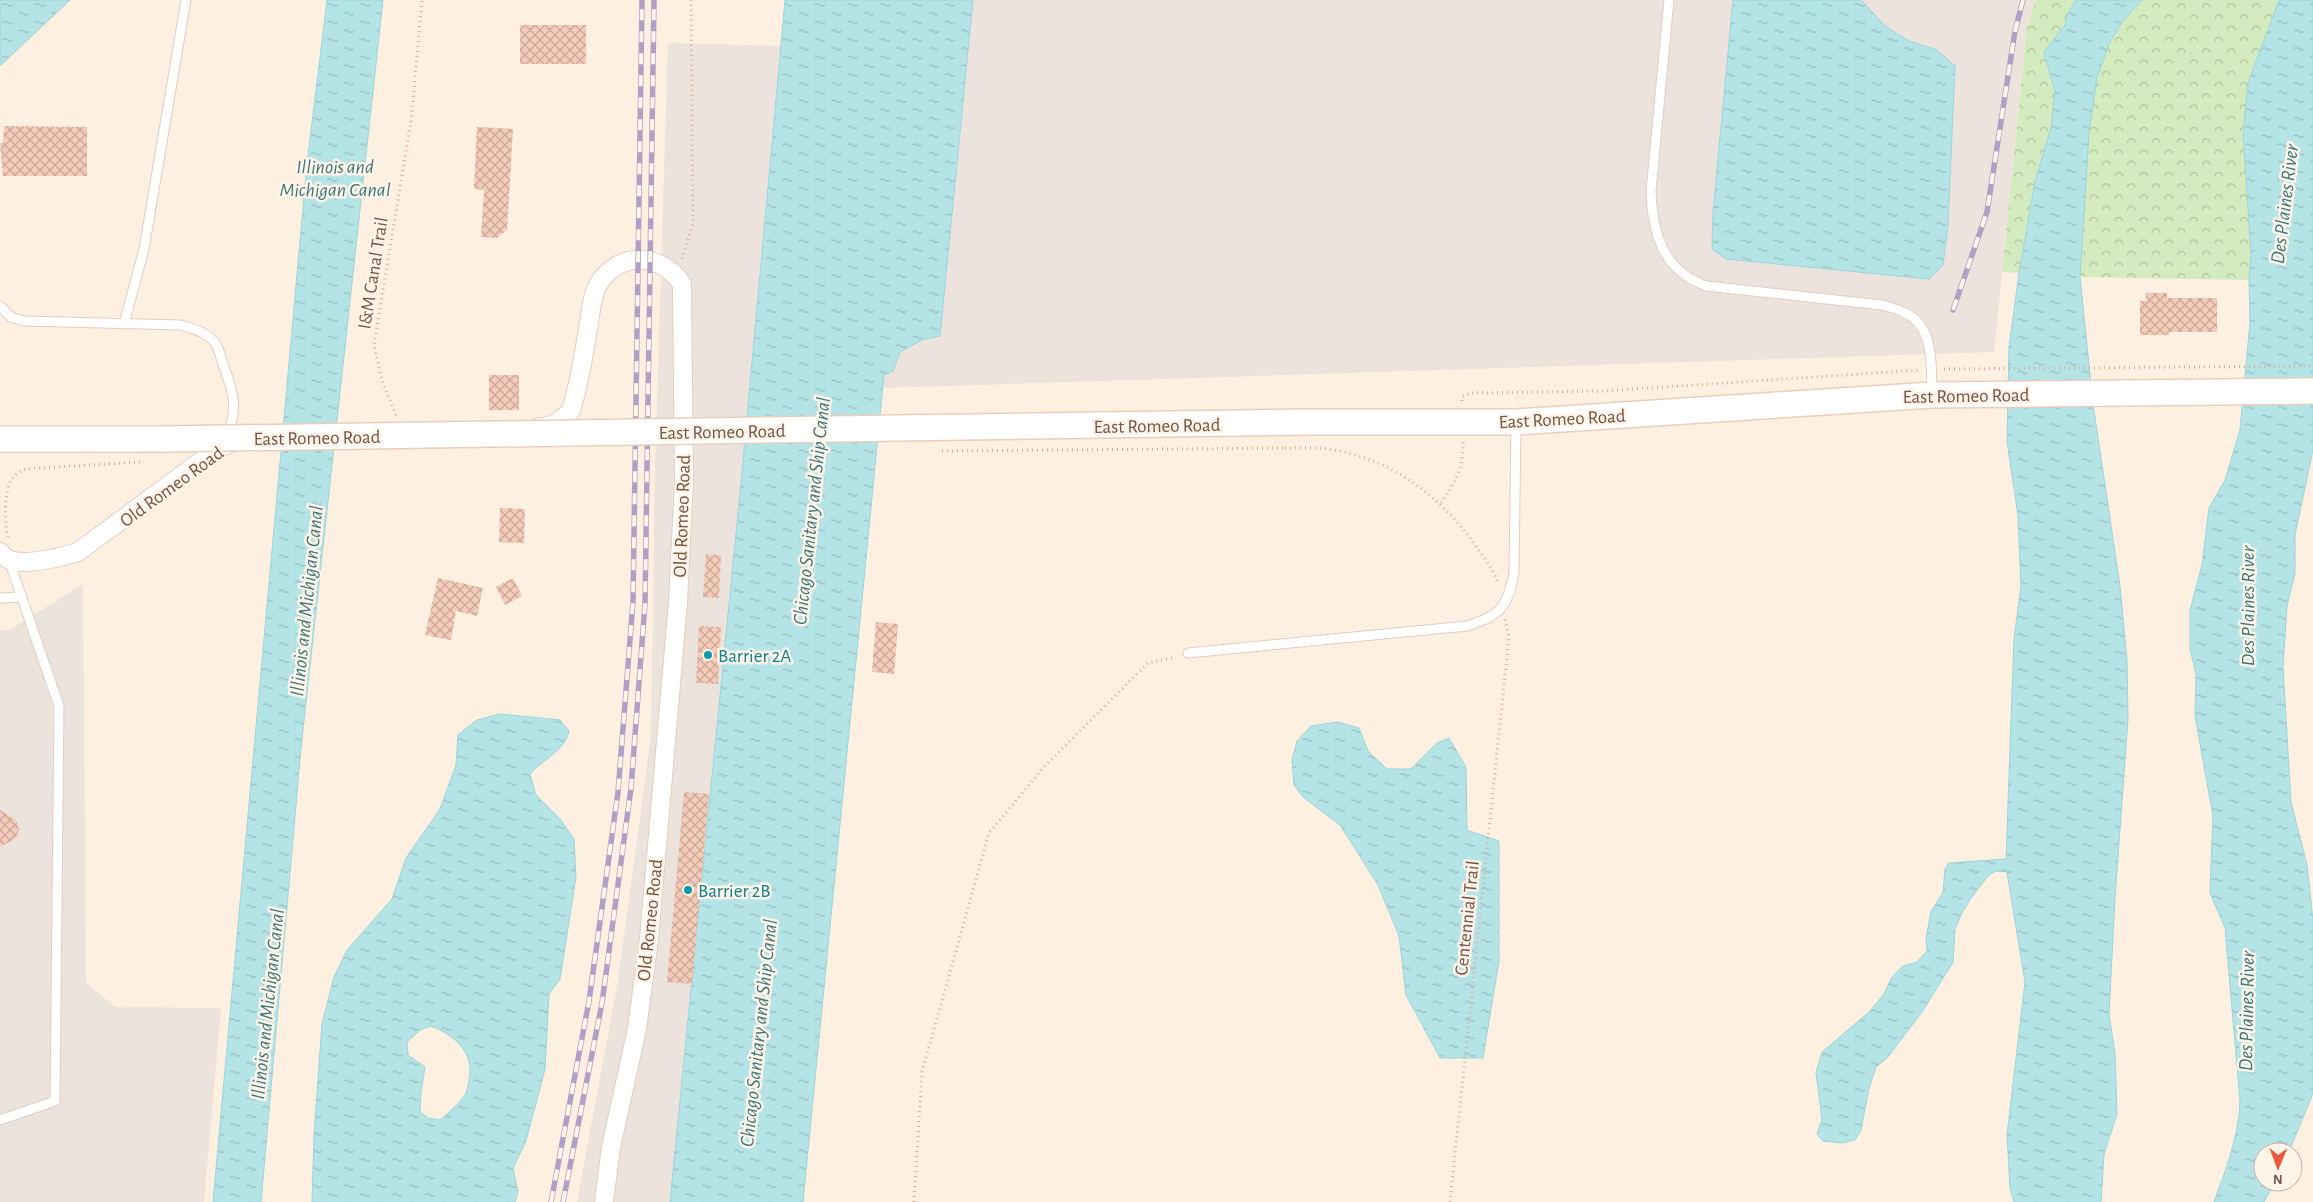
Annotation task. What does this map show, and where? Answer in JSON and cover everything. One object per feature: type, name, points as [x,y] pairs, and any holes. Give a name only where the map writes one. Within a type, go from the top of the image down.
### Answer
[{"type":"main road","name":"East Romeo Road","points":[[0,439],[162,439],[1310,422],[1516,422],[1932,395],[2313,391]]},
{"type":"street","name":"Old Romeo Road","points":[[5,556],[34,561],[55,559],[78,552],[217,449],[250,435],[274,430],[549,427],[562,420],[571,410],[576,395],[592,306],[598,284],[606,273],[619,264],[637,260],[648,260],[675,272],[682,284],[684,480],[678,602],[649,940],[636,1029],[611,1147],[604,1202]]},
{"type":"lane","points":[[124,324],[144,249],[186,0]]},
{"type":"lane","points":[[1670,0],[1651,191],[1652,219],[1670,261],[1685,276],[1706,286],[1882,305],[1907,313],[1921,327],[1929,343],[1932,395]]},
{"type":"lane","points":[[0,306],[11,317],[24,321],[181,325],[202,332],[215,343],[232,387],[234,410],[231,426],[217,449]]},
{"type":"lane","points":[[1188,653],[1467,626],[1492,618],[1503,606],[1510,593],[1514,573],[1516,422]]},
{"type":"lane","points":[[0,1120],[55,1101],[59,706],[22,597],[5,556]]},
{"type":"lane","points":[[0,598],[22,597]]},
{"type":"path","name":"I&M Canal Trail","points":[[401,428],[382,380],[374,345],[411,121],[422,0]]},
{"type":"path","points":[[675,272],[686,253],[693,223],[690,0]]},
{"type":"path","points":[[1462,397],[1470,393],[1603,391],[1931,370],[2313,366]]},
{"type":"path","points":[[1440,503],[1459,474],[1463,464],[1464,447]]},
{"type":"path","points":[[1285,448],[1327,448],[1358,456],[1388,468],[1413,482],[1440,503],[1478,550],[1497,580]]},
{"type":"path","points":[[34,561],[6,535],[7,496],[9,484],[15,475],[25,468],[42,466],[147,462]]},
{"type":"path","name":"Centennial Trail","points":[[1450,1202],[1509,637]]},
{"type":"path","points":[[914,1202],[922,1072],[989,833],[1044,767],[1148,663],[1188,653]]},
{"type":"shaded area","points":[[973,0],[2036,0],[2027,29],[1994,352],[883,388],[884,374],[893,370],[900,352],[922,340],[940,336]]},
{"type":"shaded area","points":[[668,43],[780,46],[741,483],[670,1202],[577,1202],[618,981],[651,736],[655,467]]},
{"type":"shaded area","points":[[83,584],[86,983],[115,1007],[221,1008],[204,1202],[0,1202],[0,630],[8,631]]},
{"type":"green space","points":[[2036,0],[2076,0],[2067,15],[2065,25],[2044,52],[2055,91],[2051,128],[2035,181],[2019,273],[2002,272],[2027,29]]},
{"type":"green space","points":[[2142,0],[2279,0],[2248,83],[2243,133],[2251,253],[2249,280],[2080,277],[2089,133],[2097,77],[2109,44],[2122,22]]},
{"type":"water","points":[[0,0],[70,0],[0,66]]},
{"type":"water","name":"Illinois and Michigan Canal","points":[[327,0],[383,0],[301,748],[261,1202],[213,1202],[307,164]]},
{"type":"water","name":"Chicago Sanitary and Ship Canal","points":[[785,0],[973,0],[940,336],[922,340],[900,352],[893,371],[884,375],[803,1202],[670,1202],[741,483]]},
{"type":"water","points":[[1733,0],[1861,0],[1886,27],[1909,41],[1937,50],[1955,66],[1948,225],[1943,265],[1929,279],[1726,259],[1712,249],[1713,212]]},
{"type":"water","points":[[2076,0],[2142,0],[2122,22],[2109,44],[2097,77],[2089,133],[2080,277],[2093,404],[2120,586],[2127,661],[2128,719],[2109,1014],[2115,1053],[2117,1114],[2104,1154],[2101,1202],[2014,1202],[2010,1188],[2007,1135],[2025,982],[2007,872],[1996,871],[1989,875],[1962,913],[1955,929],[1953,962],[1922,1012],[1888,1057],[1876,1067],[1869,1088],[1861,1130],[1855,1140],[1842,1143],[1823,1141],[1817,1134],[1822,1119],[1816,1073],[1822,1052],[1869,1012],[1884,994],[1892,977],[1903,966],[1917,962],[1927,951],[1926,938],[1931,912],[1943,892],[1945,869],[1949,863],[2006,859],[2014,639],[2021,586],[2018,516],[2007,441],[2009,347],[2019,273],[2035,181],[2051,128],[2055,91],[2044,52],[2065,25],[2067,15]]},
{"type":"water","name":"Des Plaines River","points":[[2279,0],[2313,0],[2313,450],[2295,535],[2295,573],[2287,606],[2283,667],[2291,802],[2307,865],[2313,920],[2313,1093],[2293,1142],[2253,1142],[2253,1192],[2270,1192],[2264,1202],[2214,1202],[2234,1140],[2240,1101],[2225,928],[2210,893],[2213,816],[2195,716],[2196,674],[2190,649],[2190,610],[2202,565],[2209,508],[2225,480],[2240,430],[2250,322],[2249,280],[2251,253],[2243,133],[2248,83]]},
{"type":"water","points":[[500,714],[560,720],[569,731],[563,744],[530,774],[536,795],[560,819],[574,839],[576,877],[560,979],[549,994],[545,1069],[526,1141],[513,1168],[518,1192],[515,1202],[312,1202],[314,1135],[322,1024],[334,977],[347,950],[392,899],[406,858],[440,809],[456,765],[458,735],[477,720]],"holes":[[[431,1026],[448,1034],[461,1046],[469,1062],[470,1071],[465,1095],[440,1120],[428,1118],[420,1112],[425,1067],[408,1055],[407,1042],[420,1030]]]},
{"type":"water","points":[[1337,722],[1359,728],[1368,751],[1387,769],[1411,769],[1437,743],[1449,738],[1466,767],[1467,830],[1499,841],[1499,961],[1483,1058],[1440,1058],[1406,995],[1399,936],[1378,885],[1340,825],[1303,797],[1294,785],[1292,760],[1297,741],[1311,726]]},
{"type":"building","points":[[520,25],[586,25],[586,64],[520,64]]},
{"type":"building","points":[[4,126],[87,127],[87,176],[3,176],[0,143],[3,143]]},
{"type":"building","points":[[477,127],[513,129],[507,230],[497,238],[481,237],[484,190],[474,189]]},
{"type":"building","points":[[2146,293],[2167,293],[2167,298],[2217,298],[2217,332],[2169,332],[2169,335],[2140,335],[2140,301],[2146,301]]},
{"type":"building","points":[[489,375],[519,375],[519,410],[489,410]]},
{"type":"building","points":[[500,508],[525,509],[524,543],[499,542]]},
{"type":"building","points":[[706,554],[721,555],[719,598],[703,597]]},
{"type":"building","points":[[438,578],[483,588],[477,616],[456,611],[451,640],[425,635]]},
{"type":"building","points":[[513,578],[522,596],[505,605],[496,587]]},
{"type":"building","points":[[876,622],[898,624],[894,674],[872,672]]},
{"type":"building","name":"Barrier 2A","points":[[699,626],[721,627],[718,684],[696,683]]},
{"type":"building","name":"Barrier 2B","points":[[684,792],[709,794],[692,984],[667,982]]},
{"type":"building","points":[[0,810],[16,820],[19,829],[16,838],[0,847]]},
{"type":"railway","points":[[551,1202],[589,1001],[618,792],[633,602],[642,0]]},
{"type":"railway","points":[[563,1202],[602,1003],[631,788],[645,604],[654,0]]},
{"type":"railway","points":[[1953,310],[1987,212],[2015,31],[2023,0]]},
{"type":"place","name":"Barrier 2A","points":[[708,655]]},
{"type":"place","name":"Barrier 2B","points":[[688,890]]}]
